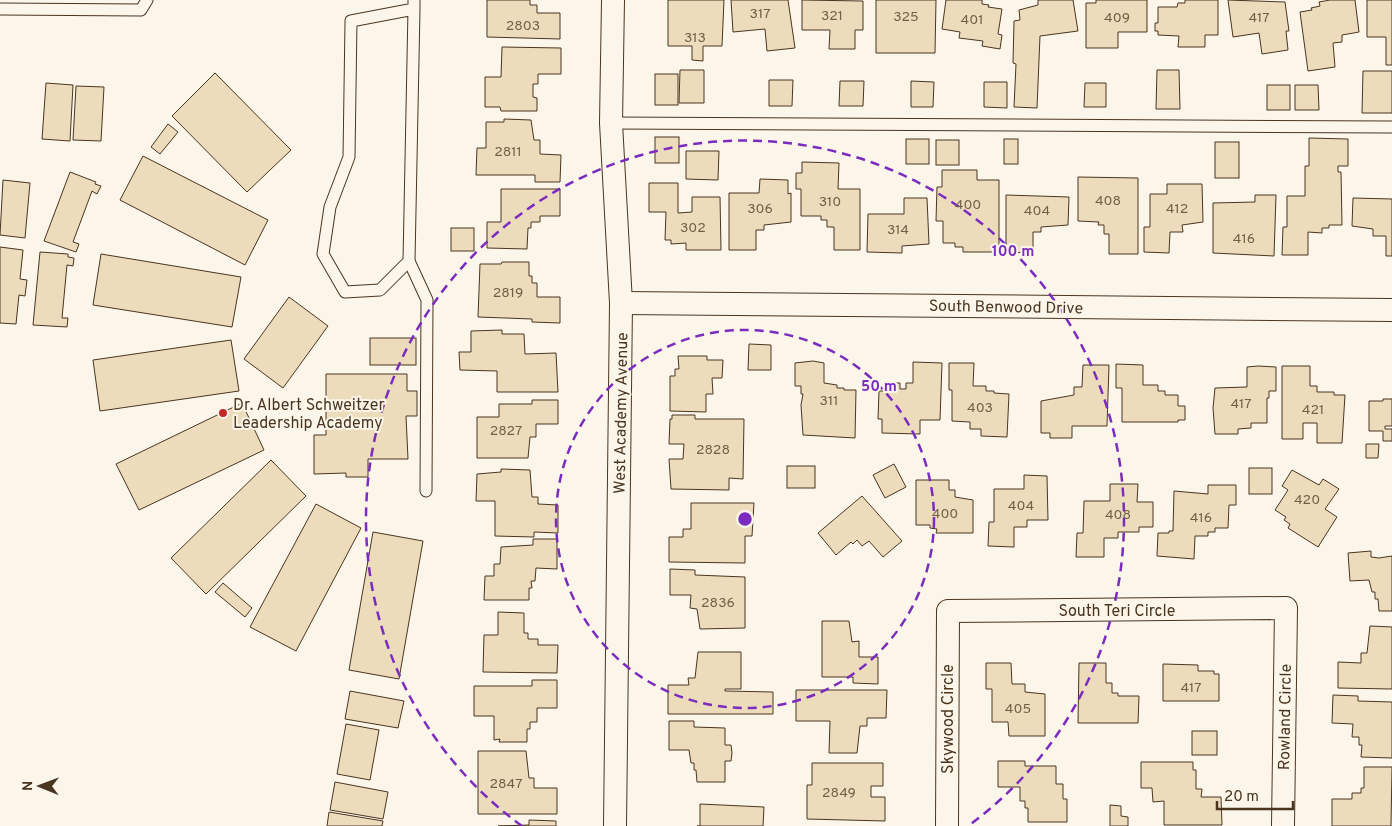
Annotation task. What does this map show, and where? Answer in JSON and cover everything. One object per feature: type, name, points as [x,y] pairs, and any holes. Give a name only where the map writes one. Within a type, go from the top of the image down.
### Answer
[{"type":"street","name":"West Academy Avenue","points":[[613,0],[612,123],[621,303],[615,826]]},
{"type":"street","name":"South Benwood Drive","points":[[621,303],[1392,310]]},
{"type":"street","name":"South Teri Circle","points":[[948,611],[1286,608]]},
{"type":"street","name":"Rowland Circle","points":[[1283,826],[1286,608]]},
{"type":"street","name":"Skywood Circle","points":[[947,826],[948,611]]},
{"type":"lane","points":[[0,9],[141,10],[147,0]]},
{"type":"lane","points":[[409,261],[380,290],[345,292],[323,254],[330,208],[349,157],[351,21],[414,5],[409,261],[427,300],[426,491]]},
{"type":"lane","points":[[612,123],[1392,127]]},
{"type":"building","points":[[487,0],[530,0],[530,5],[537,5],[537,13],[560,13],[560,39],[487,37]]},
{"type":"building","points":[[668,0],[724,0],[722,46],[703,46],[703,61],[692,60],[692,46],[668,46]]},
{"type":"building","points":[[731,0],[788,0],[795,48],[767,51],[765,29],[733,32]]},
{"type":"building","points":[[802,0],[863,1],[863,30],[855,30],[855,49],[829,49],[830,30],[802,30]]},
{"type":"building","points":[[876,0],[936,0],[935,53],[876,53]]},
{"type":"building","points":[[946,0],[982,0],[982,4],[989,5],[988,7],[1002,9],[998,34],[1002,35],[1000,49],[982,46],[983,41],[959,38],[960,32],[942,29]]},
{"type":"building","points":[[1038,0],[1073,0],[1078,31],[1040,36],[1037,108],[1014,107],[1016,64],[1013,63],[1014,21],[1020,20],[1019,10],[1038,5]]},
{"type":"building","points":[[1096,0],[1147,0],[1147,32],[1118,32],[1118,48],[1086,48],[1086,3],[1096,3]]},
{"type":"building","points":[[1185,0],[1218,0],[1218,35],[1205,35],[1205,47],[1178,47],[1179,36],[1158,35],[1158,31],[1155,31],[1155,23],[1158,23],[1158,7],[1177,7],[1178,3],[1185,3]]},
{"type":"building","points":[[1228,0],[1285,2],[1289,31],[1286,31],[1288,50],[1262,54],[1259,33],[1233,37]]},
{"type":"building","points":[[1355,0],[1359,32],[1342,35],[1342,42],[1333,43],[1335,67],[1308,71],[1300,12],[1312,10],[1311,8],[1320,6],[1319,2]]},
{"type":"building","points":[[1367,0],[1392,0],[1392,65],[1386,65],[1386,37],[1367,37]]},
{"type":"building","points":[[502,47],[561,48],[561,74],[538,74],[538,84],[533,84],[533,97],[537,98],[537,111],[501,111],[500,107],[485,107],[485,77],[501,77]]},
{"type":"building","points":[[680,70],[704,70],[704,103],[679,103]]},
{"type":"building","points":[[1157,70],[1179,70],[1180,109],[1156,109]]},
{"type":"building","points":[[1363,71],[1392,71],[1392,113],[1362,113]]},
{"type":"building","points":[[215,73],[291,150],[247,192],[172,116]]},
{"type":"building","points":[[655,74],[678,74],[678,105],[655,105]]},
{"type":"building","points":[[769,80],[793,80],[792,106],[769,106]]},
{"type":"building","points":[[840,81],[864,81],[863,106],[839,106]]},
{"type":"building","points":[[911,81],[934,82],[933,107],[911,107]]},
{"type":"building","points":[[984,82],[1007,82],[1007,108],[984,107]]},
{"type":"building","points":[[46,83],[73,85],[70,141],[42,139]]},
{"type":"building","points":[[1085,83],[1106,83],[1106,107],[1084,107]]},
{"type":"building","points":[[1267,85],[1290,85],[1290,110],[1267,110]]},
{"type":"building","points":[[1295,85],[1318,85],[1319,110],[1295,110]]},
{"type":"building","points":[[76,86],[104,87],[101,141],[73,140]]},
{"type":"building","points":[[504,119],[531,120],[534,140],[540,140],[540,154],[561,155],[560,182],[535,182],[535,175],[476,175],[477,148],[486,148],[486,122],[504,122]]},
{"type":"building","points":[[168,124],[178,132],[160,154],[151,147]]},
{"type":"building","points":[[655,137],[679,137],[679,163],[655,163]]},
{"type":"building","points":[[1309,138],[1348,139],[1348,166],[1338,166],[1338,172],[1341,172],[1342,225],[1329,225],[1329,228],[1322,228],[1322,233],[1308,232],[1308,255],[1282,255],[1283,227],[1287,227],[1287,196],[1305,196],[1305,166],[1309,166]]},
{"type":"building","points":[[906,139],[929,139],[929,164],[906,164]]},
{"type":"building","points":[[1004,139],[1018,139],[1018,164],[1004,164]]},
{"type":"building","points":[[936,140],[959,140],[959,165],[936,165]]},
{"type":"building","points":[[1215,142],[1239,142],[1239,178],[1215,178]]},
{"type":"building","points":[[686,151],[719,151],[718,180],[686,179]]},
{"type":"building","points":[[143,156],[268,220],[245,265],[120,200]]},
{"type":"building","points":[[802,162],[839,163],[838,189],[860,189],[860,250],[834,250],[834,227],[827,227],[827,220],[821,220],[821,216],[801,216],[801,189],[796,189],[796,173],[802,173]]},
{"type":"building","points":[[942,170],[977,170],[977,180],[999,180],[999,252],[963,252],[963,247],[955,247],[955,243],[943,243],[943,221],[936,221],[937,187],[942,187]]},
{"type":"building","points":[[70,172],[96,182],[95,184],[101,186],[97,194],[92,191],[73,242],[79,244],[76,252],[44,241]]},
{"type":"building","points":[[1078,177],[1138,178],[1138,254],[1109,254],[1109,234],[1104,234],[1104,225],[1098,225],[1099,222],[1078,221]]},
{"type":"building","points":[[760,179],[788,180],[788,194],[791,193],[791,222],[764,225],[764,230],[756,230],[756,250],[729,250],[729,193],[759,193]]},
{"type":"building","points":[[3,180],[30,183],[25,238],[0,235]]},
{"type":"building","points":[[649,183],[678,183],[678,213],[692,212],[692,197],[720,197],[721,250],[686,250],[686,243],[671,244],[671,240],[665,240],[666,212],[649,212]]},
{"type":"building","points":[[1167,184],[1202,184],[1203,222],[1182,225],[1183,232],[1170,232],[1169,253],[1144,252],[1144,227],[1150,227],[1150,194],[1167,194]]},
{"type":"building","points":[[501,189],[560,189],[560,216],[540,216],[540,222],[531,222],[531,228],[528,228],[527,249],[487,248],[487,222],[501,222]]},
{"type":"building","points":[[1006,195],[1069,197],[1068,225],[1041,227],[1041,232],[1033,232],[1033,253],[1006,252]]},
{"type":"building","points":[[1255,195],[1276,195],[1274,256],[1213,253],[1213,203],[1255,202]]},
{"type":"building","points":[[904,198],[927,198],[929,244],[902,246],[902,253],[867,252],[868,214],[904,214]]},
{"type":"building","points":[[1353,198],[1392,199],[1392,256],[1386,256],[1386,236],[1373,236],[1373,229],[1352,226]]},
{"type":"building","points":[[451,228],[474,228],[474,251],[451,251]]},
{"type":"building","points":[[0,247],[23,250],[20,279],[27,280],[25,296],[19,295],[16,324],[0,323]]},
{"type":"building","points":[[40,252],[68,254],[68,257],[74,258],[73,266],[67,265],[62,318],[68,318],[67,327],[33,325]]},
{"type":"building","points":[[101,254],[241,277],[232,327],[93,305]]},
{"type":"building","points":[[502,262],[529,262],[529,276],[532,276],[532,283],[537,283],[537,297],[560,297],[560,323],[532,322],[532,319],[478,317],[480,264],[501,264]]},
{"type":"building","points":[[289,297],[328,326],[283,388],[244,359]]},
{"type":"building","points":[[502,330],[502,334],[524,334],[525,354],[556,353],[558,392],[497,392],[497,371],[460,370],[459,352],[471,352],[471,331]]},
{"type":"building","points":[[370,338],[416,338],[416,365],[370,365]]},
{"type":"building","points":[[231,340],[239,391],[100,411],[93,360]]},
{"type":"building","points":[[749,344],[771,345],[771,370],[748,370]]},
{"type":"building","points":[[678,356],[707,356],[707,360],[723,360],[722,378],[712,378],[713,394],[706,394],[706,412],[670,411],[670,376],[675,376],[675,369],[679,369]]},
{"type":"building","points":[[813,361],[824,363],[824,383],[837,385],[837,388],[844,388],[844,390],[856,390],[855,438],[803,435],[801,405],[803,394],[801,394],[801,386],[795,386],[795,363]]},
{"type":"building","points":[[913,362],[942,363],[940,420],[920,420],[920,434],[882,433],[882,419],[878,419],[879,391],[889,391],[890,383],[900,383],[900,389],[906,389],[906,383],[913,383]]},
{"type":"building","points":[[949,363],[974,363],[973,386],[986,386],[986,391],[1009,394],[1007,437],[981,436],[981,429],[970,429],[970,422],[952,421],[952,390],[949,390]]},
{"type":"building","points":[[1116,364],[1143,365],[1143,385],[1158,385],[1158,391],[1165,391],[1165,395],[1178,395],[1178,406],[1185,406],[1185,420],[1178,420],[1178,422],[1122,422],[1122,388],[1116,388]]},
{"type":"building","points":[[1083,365],[1109,365],[1107,426],[1072,426],[1072,438],[1050,438],[1050,433],[1041,433],[1041,401],[1074,395],[1074,387],[1082,387]]},
{"type":"building","points":[[1282,366],[1310,366],[1310,386],[1317,386],[1317,392],[1334,392],[1334,395],[1345,395],[1342,443],[1317,443],[1317,423],[1303,423],[1303,439],[1282,439]]},
{"type":"building","points":[[1247,367],[1276,367],[1276,391],[1269,391],[1269,398],[1267,398],[1267,423],[1251,423],[1251,428],[1238,429],[1238,434],[1215,434],[1213,408],[1215,388],[1247,387]]},
{"type":"building","points":[[326,374],[407,374],[407,391],[417,391],[417,416],[406,416],[408,459],[368,459],[368,477],[346,477],[346,473],[314,474],[314,435],[326,435]]},
{"type":"building","points":[[1383,399],[1392,399],[1392,426],[1385,426],[1385,429],[1392,429],[1392,441],[1383,441],[1383,431],[1369,431],[1369,401],[1383,401]]},
{"type":"building","points":[[532,400],[558,400],[558,424],[536,424],[536,437],[530,437],[528,458],[477,458],[477,417],[499,417],[499,404],[532,404]]},
{"type":"building","points":[[242,403],[264,450],[139,510],[116,464]]},
{"type":"building","points":[[672,415],[695,415],[695,419],[744,419],[743,479],[729,478],[729,490],[671,489],[669,459],[683,459],[684,444],[669,444],[670,419],[672,419]]},
{"type":"building","points":[[1366,444],[1379,444],[1378,458],[1366,458]]},
{"type":"building","points":[[271,460],[306,496],[206,594],[171,558]]},
{"type":"building","points":[[894,464],[906,487],[885,498],[873,475]]},
{"type":"building","points":[[787,466],[815,466],[815,488],[787,488]]},
{"type":"building","points":[[1249,468],[1272,468],[1272,494],[1249,494]]},
{"type":"building","points":[[501,469],[530,470],[532,497],[538,497],[538,504],[558,505],[558,533],[534,532],[534,537],[495,536],[495,501],[476,501],[477,474],[501,472]]},
{"type":"building","points":[[1292,470],[1319,485],[1323,479],[1339,489],[1325,509],[1337,517],[1318,547],[1288,528],[1290,524],[1284,520],[1286,517],[1275,510],[1288,490],[1282,486]]},
{"type":"building","points":[[1024,475],[1047,476],[1048,520],[1027,520],[1027,527],[1014,527],[1014,547],[988,546],[989,522],[994,522],[994,489],[1024,489]]},
{"type":"building","points":[[916,480],[949,480],[949,490],[955,490],[955,497],[973,500],[973,533],[936,533],[937,529],[930,528],[930,525],[916,525]]},
{"type":"building","points":[[1110,484],[1138,484],[1137,502],[1153,502],[1153,527],[1139,527],[1139,532],[1118,532],[1118,538],[1104,538],[1104,557],[1076,557],[1077,533],[1083,533],[1084,501],[1110,501]]},
{"type":"building","points":[[1208,485],[1236,485],[1236,505],[1229,505],[1228,528],[1215,528],[1215,532],[1208,532],[1208,536],[1195,536],[1194,559],[1157,556],[1158,533],[1173,531],[1174,491],[1208,494]]},
{"type":"building","points":[[862,496],[902,541],[883,557],[869,541],[862,546],[857,540],[853,544],[851,542],[836,555],[818,533]]},
{"type":"building","points":[[691,503],[754,503],[752,536],[745,536],[745,563],[669,562],[669,537],[683,537],[683,529],[691,529]]},
{"type":"building","points":[[316,504],[361,528],[296,651],[250,627]]},
{"type":"building","points":[[373,532],[423,541],[399,679],[349,670]]},
{"type":"building","points":[[533,539],[557,539],[557,569],[536,568],[535,581],[531,581],[532,588],[529,588],[529,600],[484,600],[485,576],[494,576],[494,564],[500,564],[501,547],[533,545]]},
{"type":"building","points":[[1371,551],[1371,557],[1392,556],[1392,611],[1379,611],[1378,599],[1375,599],[1375,592],[1372,592],[1369,580],[1350,581],[1348,553]]},
{"type":"building","points":[[670,569],[695,570],[695,575],[745,577],[745,628],[700,629],[697,609],[690,608],[691,595],[670,595]]},
{"type":"building","points":[[223,583],[252,608],[245,617],[215,592]]},
{"type":"building","points":[[498,612],[524,613],[524,633],[528,633],[528,639],[538,639],[538,645],[558,645],[557,673],[483,672],[484,635],[498,635]]},
{"type":"building","points":[[822,621],[849,621],[852,642],[859,641],[859,657],[878,657],[878,684],[853,683],[853,677],[822,677]]},
{"type":"building","points":[[1370,626],[1392,627],[1392,689],[1338,688],[1338,662],[1361,663],[1361,653],[1367,653]]},
{"type":"building","points":[[698,652],[741,652],[741,689],[725,689],[725,691],[773,692],[773,714],[668,714],[668,685],[689,685],[688,678],[695,678]]},
{"type":"building","points":[[986,663],[1011,663],[1012,684],[1025,684],[1025,692],[1045,694],[1045,736],[1009,736],[1008,722],[992,722],[992,689],[986,689]]},
{"type":"building","points":[[1079,663],[1106,663],[1106,683],[1112,683],[1112,693],[1118,693],[1118,696],[1139,696],[1138,723],[1078,723]]},
{"type":"building","points":[[1163,664],[1198,665],[1198,671],[1214,671],[1214,674],[1219,674],[1219,701],[1163,701]]},
{"type":"building","points":[[532,680],[557,680],[557,708],[537,708],[537,722],[530,722],[530,729],[527,729],[527,742],[499,742],[500,739],[494,740],[494,716],[474,716],[474,686],[532,686]]},
{"type":"building","points":[[796,690],[887,690],[886,718],[867,718],[867,726],[860,726],[857,753],[829,753],[830,721],[796,721]]},
{"type":"building","points":[[350,691],[404,701],[398,728],[345,719]]},
{"type":"building","points":[[1333,695],[1358,696],[1358,701],[1392,702],[1392,758],[1361,757],[1362,745],[1359,745],[1359,737],[1352,737],[1353,724],[1332,723]]},
{"type":"building","points":[[669,721],[694,721],[694,727],[725,728],[725,745],[731,745],[732,753],[731,761],[725,761],[725,782],[697,782],[696,770],[694,770],[694,763],[691,763],[689,750],[669,750]]},
{"type":"building","points":[[346,724],[379,730],[370,780],[337,774]]},
{"type":"building","points":[[1192,731],[1217,731],[1217,755],[1192,755]]},
{"type":"building","points":[[478,751],[526,751],[529,778],[534,778],[534,788],[557,788],[557,814],[478,814]]},
{"type":"building","points":[[998,761],[1025,761],[1025,766],[1056,766],[1056,784],[1063,784],[1063,799],[1067,799],[1067,822],[1028,822],[1028,808],[1025,808],[1025,801],[1020,801],[1020,787],[998,787]]},
{"type":"building","points":[[1141,762],[1193,762],[1193,770],[1196,770],[1196,789],[1202,789],[1201,797],[1221,797],[1222,825],[1164,825],[1164,801],[1153,802],[1152,788],[1141,788]]},
{"type":"building","points":[[812,763],[883,763],[883,786],[871,786],[871,797],[885,797],[885,821],[807,819],[807,785],[812,785]]},
{"type":"building","points":[[1364,767],[1392,767],[1391,826],[1332,826],[1332,799],[1352,799],[1352,793],[1361,793],[1361,788],[1364,788]]},
{"type":"building","points":[[335,782],[388,792],[383,819],[330,810]]},
{"type":"building","points":[[700,804],[764,807],[763,826],[700,826]]},
{"type":"building","points":[[1110,805],[1121,806],[1121,816],[1128,817],[1128,826],[1110,826]]},
{"type":"building","points":[[329,812],[383,821],[382,826],[327,826]]},
{"type":"building","points":[[529,820],[556,821],[556,826],[498,826],[529,825]]},
{"type":"place","name":"Dr. Albert Schweitzer Leadership Academy","points":[[223,413]]}]
